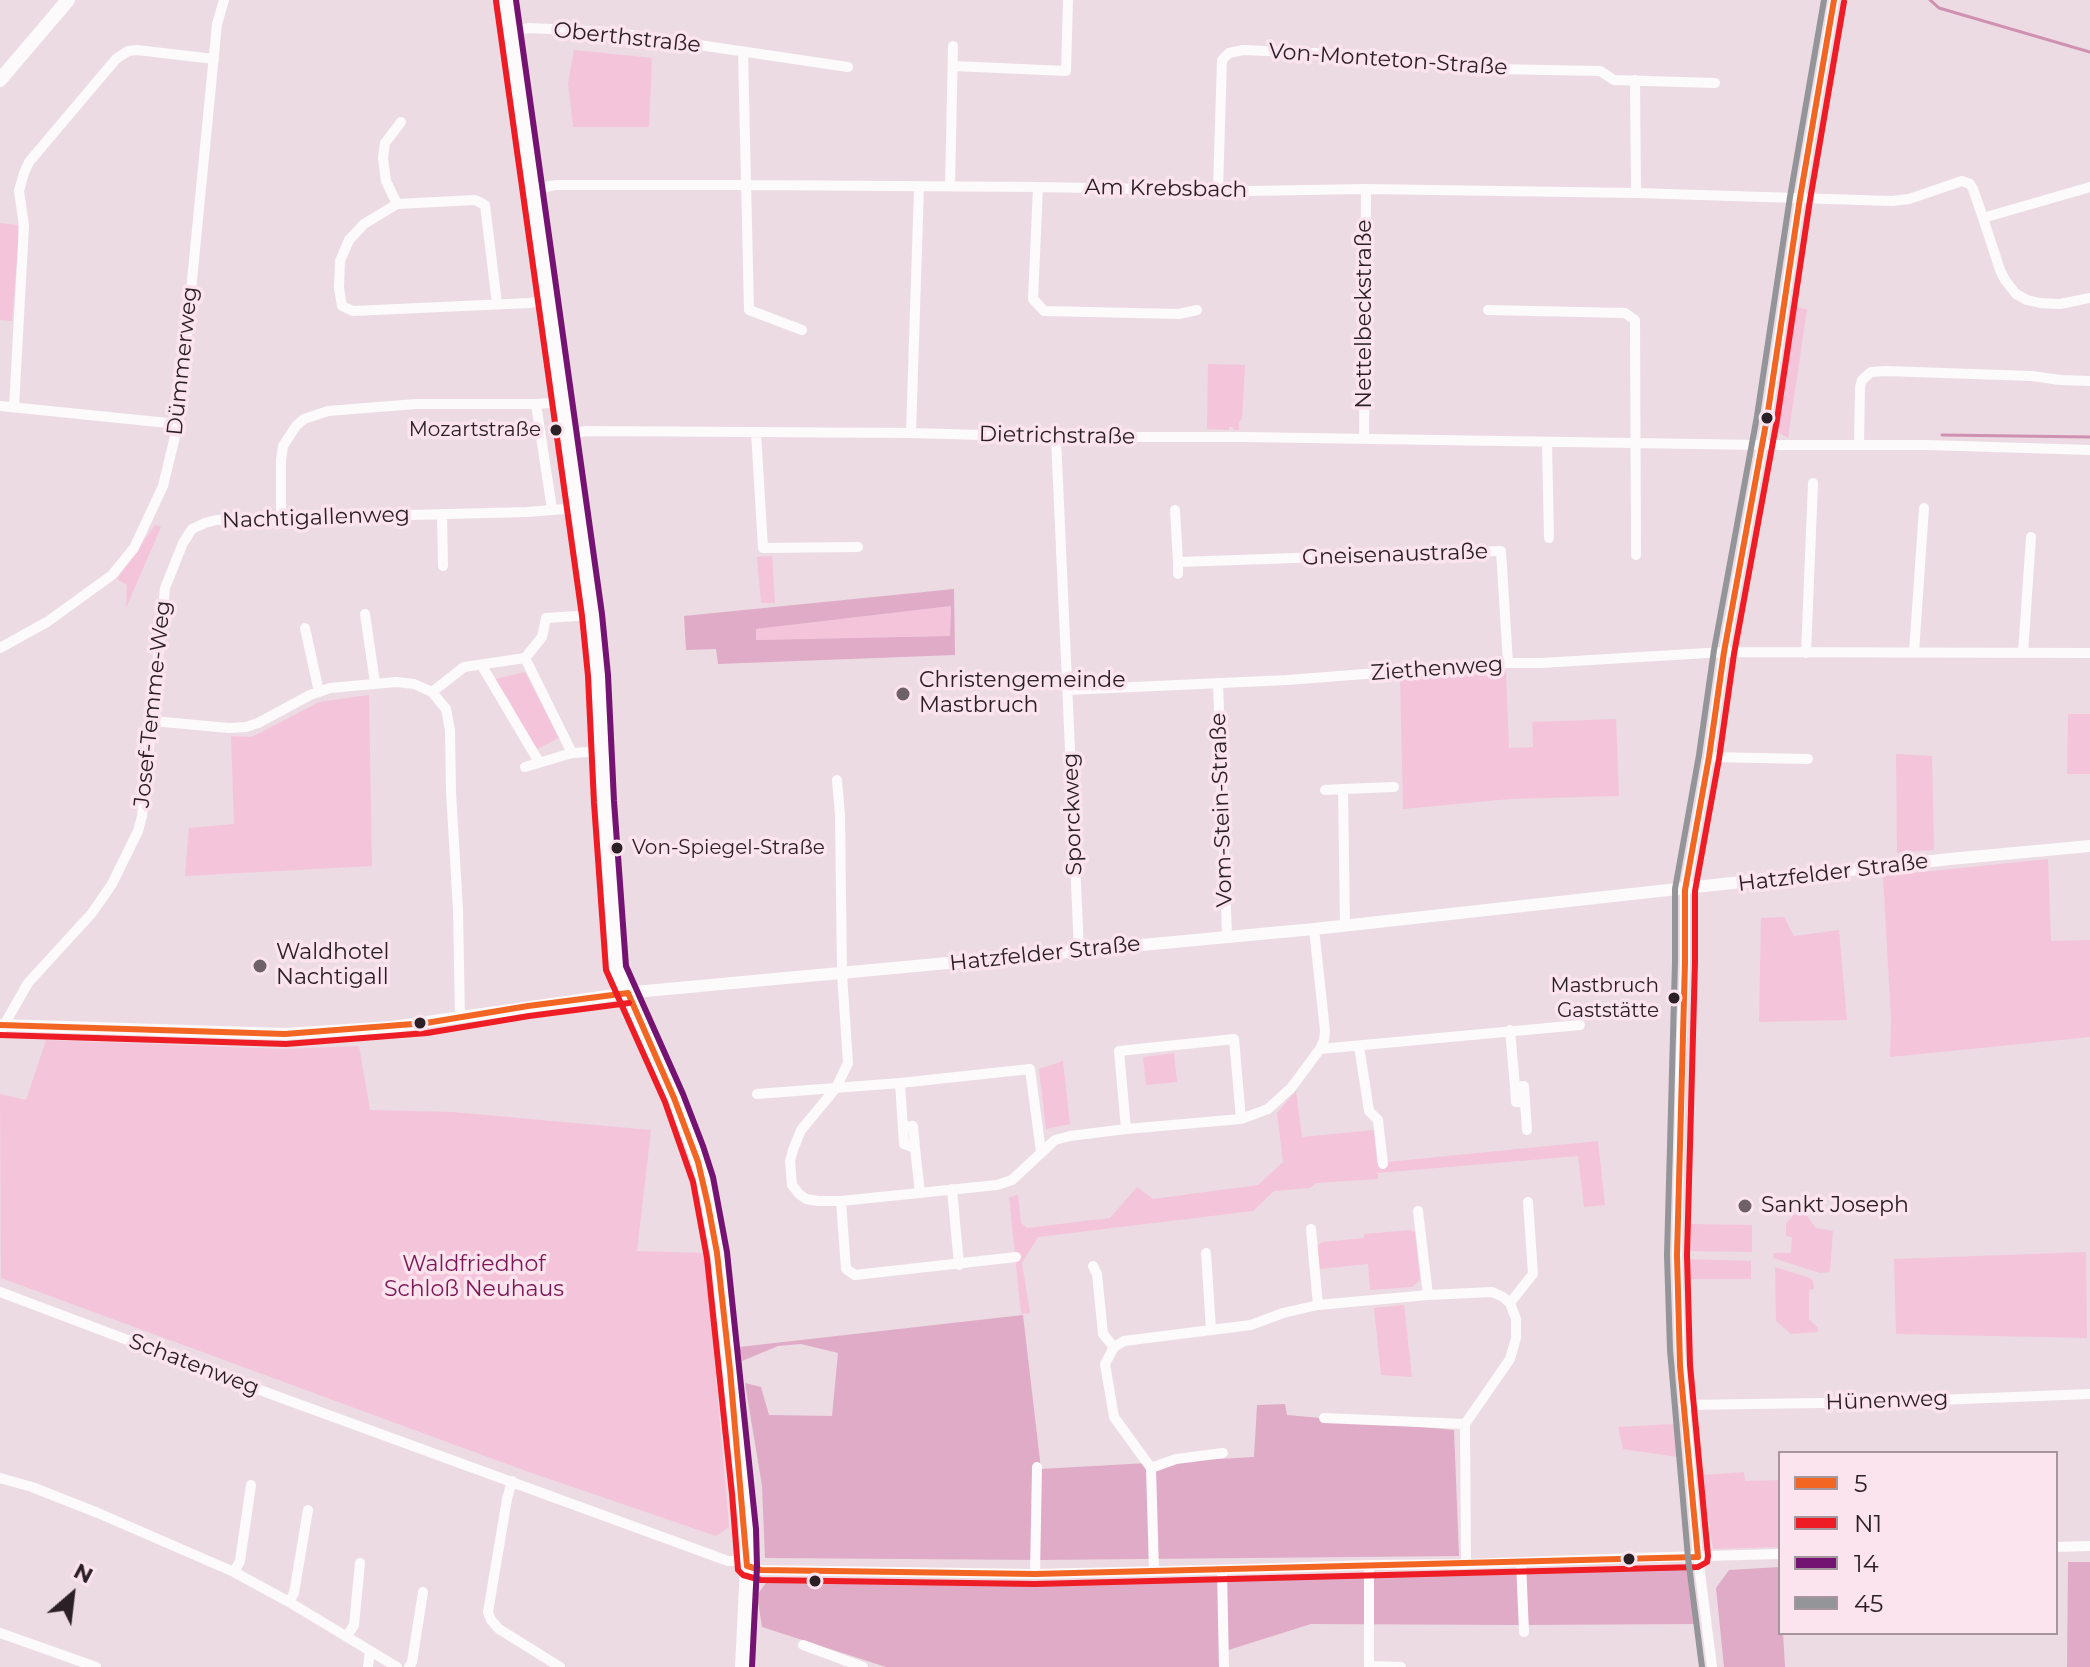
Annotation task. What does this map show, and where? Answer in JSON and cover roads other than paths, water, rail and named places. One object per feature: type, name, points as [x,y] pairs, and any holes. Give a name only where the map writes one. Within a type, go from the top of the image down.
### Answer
[{"type":"main road","points":[[0,80],[68,0]]},
{"type":"main road","points":[[506,0],[592,615],[614,958],[698,1162],[717,1253],[745,1517],[747,1566],[742,1667]]},
{"type":"street","name":"Dümmerweg","points":[[0,648],[47,622],[112,575],[134,548],[163,486],[178,424],[217,24],[224,0]]},
{"type":"street","points":[[953,66],[1066,71],[1068,0]]},
{"type":"street","points":[[1712,1667],[1698,1557],[1680,1350],[1677,1255],[1685,890],[1834,0]]},
{"type":"street","name":"Oberthstraße","points":[[510,31],[530,28],[589,30],[848,67]]},
{"type":"street","points":[[950,186],[953,46]]},
{"type":"street","name":"Von-Monteton-Straße","points":[[1218,189],[1222,63],[1229,53],[1243,50],[1405,57],[1425,63],[1483,64],[1493,69],[1600,71],[1614,80],[1715,83]]},
{"type":"street","points":[[14,407],[24,226],[19,191],[29,162],[116,59],[128,51],[214,59]]},
{"type":"street","points":[[743,52],[749,310],[802,330]]},
{"type":"street","points":[[1635,80],[1636,193]]},
{"type":"street","points":[[397,204],[386,181],[383,158],[385,143],[401,122]]},
{"type":"street","name":"Am Krebsbach","points":[[533,189],[556,185],[746,185],[1248,191],[1366,189],[1892,201],[1909,199],[1962,181],[1973,189],[1983,218]]},
{"type":"street","points":[[911,433],[919,187]]},
{"type":"street","points":[[1038,187],[1033,299],[1044,311],[1179,314],[1197,310]]},
{"type":"street","points":[[2090,187],[1983,218],[2000,270],[2016,294],[2040,303],[2060,304],[2090,298]]},
{"type":"street","name":"Nettelbeckstraße","points":[[1364,438],[1366,189]]},
{"type":"street","points":[[497,304],[485,205],[475,200],[397,204],[372,218],[349,240],[340,261],[342,306],[353,311],[497,304],[548,300]]},
{"type":"street","points":[[1488,310],[1625,313],[1635,320],[1636,555]]},
{"type":"street","points":[[1859,445],[1860,387],[1862,380],[1871,372],[2090,381]]},
{"type":"street","points":[[281,518],[283,446],[304,419],[328,411],[416,404],[563,402]]},
{"type":"street","points":[[536,404],[552,509]]},
{"type":"street","points":[[0,406],[178,424]]},
{"type":"street","name":"Dietrichstraße","points":[[567,434],[587,431],[911,433],[2090,450]]},
{"type":"street","points":[[756,432],[763,548],[858,547]]},
{"type":"street","name":"Sporckweg","points":[[1056,437],[1079,951]]},
{"type":"street","points":[[1547,442],[1549,538]]},
{"type":"street","points":[[1806,653],[1813,483]]},
{"type":"street","name":"Nachtigallenweg","points":[[192,529],[216,520],[578,508]]},
{"type":"street","points":[[1914,652],[1924,508]]},
{"type":"street","points":[[1175,510],[1178,574]]},
{"type":"street","name":"Nachtigallenweg","points":[[442,514],[443,566]]},
{"type":"street","name":"Josef-Temme-Weg","points":[[1,1028],[28,983],[92,913],[112,884],[138,831],[165,588],[192,529]]},
{"type":"street","points":[[2023,653],[2031,537]]},
{"type":"street","name":"Gneisenaustraße","points":[[1178,562],[1501,551],[1508,663]]},
{"type":"street","points":[[365,614],[375,683]]},
{"type":"street","points":[[432,692],[464,667],[525,658],[542,637],[546,618],[592,615]]},
{"type":"street","points":[[305,628],[319,692]]},
{"type":"street","name":"Ziethenweg","points":[[1068,690],[1287,680],[1508,663],[1724,652],[2090,653]]},
{"type":"street","points":[[525,658],[572,753]]},
{"type":"street","points":[[482,666],[539,762]]},
{"type":"street","points":[[152,721],[246,727],[330,688],[375,683],[414,684],[432,692],[446,709],[450,730],[460,1018]]},
{"type":"street","name":"Vom-Stein-Straße","points":[[1218,683],[1227,936]]},
{"type":"street","points":[[525,767],[572,753],[602,751]]},
{"type":"street","points":[[1709,757],[1808,759]]},
{"type":"street","points":[[837,780],[842,974],[848,1063],[836,1088],[801,1130],[793,1150],[790,1161],[792,1185],[806,1199],[841,1201],[997,1185],[1012,1180],[1055,1140],[1126,1129],[1241,1119],[1259,1114],[1291,1088],[1320,1049],[1325,1031],[1314,929]]},
{"type":"street","points":[[1325,790],[1394,787]]},
{"type":"street","points":[[1343,789],[1345,925]]},
{"type":"street","name":"Hatzfelder Straße","points":[[1,1028],[285,1034],[392,1027],[628,993],[1314,929],[2090,846]]},
{"type":"street","points":[[1320,1049],[1580,1025]]},
{"type":"street","points":[[1510,1030],[1515,1087],[1524,1086],[1527,1130]]},
{"type":"street","points":[[1126,1129],[1119,1051],[1234,1039],[1241,1119]]},
{"type":"street","points":[[1359,1046],[1369,1111],[1378,1120],[1383,1164]]},
{"type":"street","points":[[757,1094],[1030,1069],[1041,1152]]},
{"type":"street","points":[[900,1083],[904,1144],[915,1148],[920,1193]]},
{"type":"street","points":[[952,1189],[959,1265]]},
{"type":"street","points":[[841,1201],[846,1269],[855,1275],[1016,1257]]},
{"type":"street","points":[[1510,1303],[1533,1274],[1528,1202]]},
{"type":"street","points":[[1418,1211],[1428,1295]]},
{"type":"street","points":[[1311,1229],[1318,1305]]},
{"type":"street","points":[[1206,1253],[1211,1329]]},
{"type":"street","points":[[1093,1266],[1097,1274],[1103,1334],[1114,1347]]},
{"type":"street","name":"Schatenweg","points":[[0,1292],[281,1398],[728,1561],[761,1570],[1035,1574],[1778,1554]]},
{"type":"street","points":[[1154,1571],[1151,1468],[1114,1417],[1105,1364],[1114,1347],[1124,1341],[1251,1325],[1318,1305],[1492,1292],[1510,1303],[1514,1311],[1514,1349],[1465,1424],[1466,1564]]},
{"type":"street","name":"Hünenweg","points":[[1684,1405],[1887,1402],[2090,1394]]},
{"type":"street","points":[[1324,1418],[1465,1424]]},
{"type":"street","points":[[1151,1468],[1176,1459],[1223,1453]]},
{"type":"street","points":[[1035,1574],[1037,1467]]},
{"type":"street","points":[[0,1478],[98,1513],[234,1572],[397,1667]]},
{"type":"street","points":[[512,1481],[488,1612],[499,1629],[560,1667]]},
{"type":"street","points":[[234,1572],[240,1561],[251,1485]]},
{"type":"street","points":[[289,1602],[294,1593],[308,1510]]},
{"type":"street","points":[[2058,1547],[2090,1546]]},
{"type":"street","points":[[1521,1562],[1524,1632]]},
{"type":"street","points":[[347,1636],[354,1625],[360,1563]]},
{"type":"street","points":[[1369,1565],[1369,1666],[1401,1667]]},
{"type":"street","points":[[1222,1570],[1224,1667]]},
{"type":"street","points":[[409,1667],[423,1592]]},
{"type":"street","points":[[0,1633],[91,1666]]},
{"type":"street","points":[[803,1645],[863,1667]]},
{"type":"street","points":[[368,1667],[370,1651]]},
{"type":"waterway","points":[[1930,0],[1939,8],[2090,52]]},
{"type":"waterway","points":[[1942,435],[2090,437]]},
{"type":"place","name":"Mozartstraße","points":[[556,430]]},
{"type":"place","name":"Christengemeinde Mastbruch","points":[[903,694]]},
{"type":"place","name":"Von-Spiegel-Straße","points":[[617,848]]},
{"type":"place","name":"Waldhotel Nachtigall","points":[[260,966]]},
{"type":"place","name":"Mastbruch Gaststätte","points":[[1674,998]]},
{"type":"place","name":"Sankt Joseph","points":[[1745,1206]]},
{"type":"park label","name":"Waldfriedhof Schloß Neuhaus","points":[[474,1278]]}]
